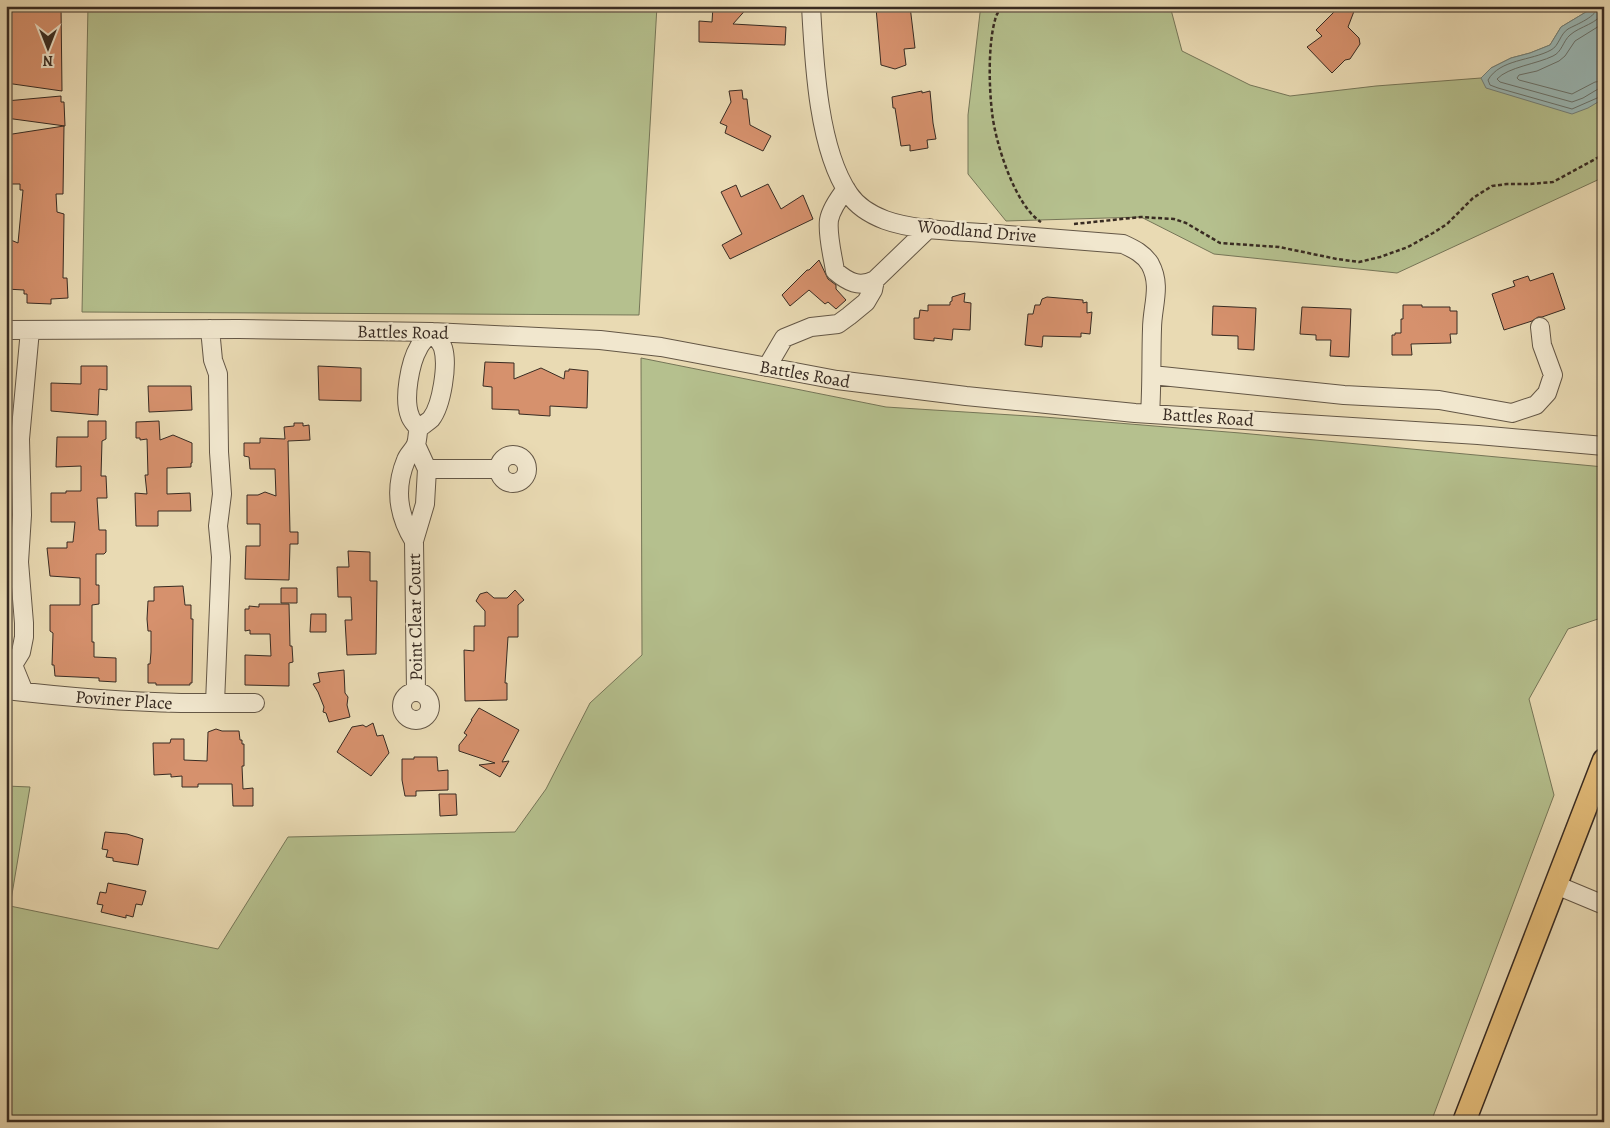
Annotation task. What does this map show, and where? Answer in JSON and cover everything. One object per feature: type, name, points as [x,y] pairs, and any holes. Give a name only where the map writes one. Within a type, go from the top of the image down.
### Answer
[{"type":"main road","points":[[1464,1122],[1604,760]]},
{"type":"street","name":"Woodland Drive","points":[[811,6],[820,107],[834,168],[850,195],[860,206],[887,221],[929,228],[1123,244],[1140,252],[1150,264],[1156,278],[1157,295],[1152,327],[1150,414]]},
{"type":"street","points":[[846,189],[836,203],[829,219],[829,233],[835,272],[853,284],[866,285],[875,280],[929,228]]},
{"type":"street","points":[[767,367],[784,338],[811,327],[838,324],[866,302],[873,290],[875,280]]},
{"type":"street","points":[[1152,375],[1344,395],[1439,400],[1512,413],[1536,405],[1547,393],[1552,375],[1542,345],[1540,327]]},
{"type":"street","points":[[210,329],[213,360],[218,374],[219,452],[222,494],[218,526],[221,557],[215,703]]},
{"type":"street","name":"Battles Road","points":[[6,330],[210,329],[432,332],[600,340],[661,347],[881,386],[966,396],[1150,414],[1478,435],[1604,446]]},
{"type":"street","points":[[24,692],[10,664],[21,652],[24,637],[19,562],[22,515],[20,439],[30,330]]},
{"type":"street","name":"Point Clear Court","points":[[414,541],[400,513],[399,497],[402,470],[407,457],[417,437],[438,406],[441,393],[445,361],[443,346],[432,332],[419,345],[412,362],[408,403],[410,416],[417,437],[427,470],[425,504],[414,541],[416,692]]},
{"type":"street","points":[[427,470],[499,469]]},
{"type":"street","name":"Poviner Place","points":[[6,690],[102,700],[169,704],[255,703]]},
{"type":"street","points":[[1556,885],[1604,905]]},
{"type":"path","points":[[1001,6],[995,20],[990,63],[992,114],[1002,155],[1014,186],[1024,205],[1034,217],[1044,223]]},
{"type":"path","points":[[1066,224],[1141,217],[1174,219],[1186,223],[1220,243],[1279,247],[1337,260],[1359,262],[1408,247],[1433,233],[1447,224],[1473,198],[1492,186],[1553,182],[1599,157],[1604,152]]},
{"type":"green space","points":[[88,6],[657,6],[639,315],[82,312]]},
{"type":"green space","points":[[983,6],[1170,6],[1182,51],[1250,85],[1290,96],[1376,86],[1481,78],[1491,68],[1511,58],[1550,45],[1561,27],[1596,6],[1604,6],[1604,177],[1397,273],[1214,254],[1141,217],[1006,221],[968,174],[968,115],[980,13]]},
{"type":"green space","points":[[641,358],[886,407],[1044,417],[1240,433],[1604,467],[1604,617],[1568,629],[1529,699],[1554,795],[1431,1122],[6,1122],[6,786],[30,787],[10,906],[218,949],[288,837],[515,832],[546,789],[590,703],[642,655]]},
{"type":"water","points":[[1596,6],[1604,6],[1603,99],[1588,108],[1572,114],[1486,88],[1481,78],[1491,68],[1511,58],[1550,45],[1561,27]]},
{"type":"building","points":[[6,6],[61,6],[62,91],[6,83]]},
{"type":"building","points":[[713,6],[749,6],[733,24],[786,27],[785,45],[699,42],[699,21],[712,22]]},
{"type":"building","points":[[883,6],[910,6],[915,48],[904,49],[906,65],[895,69],[881,65],[876,8],[883,8]]},
{"type":"building","points":[[1336,6],[1356,6],[1348,27],[1359,38],[1360,44],[1350,59],[1345,60],[1332,73],[1307,47],[1322,36],[1316,30],[1336,10]]},
{"type":"building","points":[[742,90],[743,99],[747,99],[750,125],[771,136],[763,151],[725,133],[727,126],[720,123],[731,102],[729,91]]},
{"type":"building","points":[[922,91],[922,93],[930,91],[936,139],[927,140],[928,148],[910,151],[910,145],[901,146],[892,97]]},
{"type":"building","points":[[61,96],[61,102],[64,102],[65,126],[6,118],[6,101]]},
{"type":"building","points":[[64,126],[63,194],[56,194],[57,212],[64,214],[63,278],[67,278],[68,298],[51,299],[51,304],[27,303],[27,294],[24,294],[24,290],[6,289],[6,238],[18,243],[23,190],[20,190],[20,184],[6,184],[6,135]]},
{"type":"building","points":[[768,184],[781,209],[803,195],[813,219],[730,259],[722,245],[742,234],[721,192],[736,185],[741,197]]},
{"type":"building","points":[[819,260],[828,279],[836,285],[836,289],[846,300],[836,309],[828,302],[825,304],[809,290],[790,306],[782,295]]},
{"type":"building","points":[[1553,273],[1565,309],[1504,330],[1492,294],[1515,286],[1513,281],[1528,276],[1530,281]]},
{"type":"building","points":[[965,293],[964,302],[971,303],[970,330],[953,329],[952,340],[934,338],[934,341],[914,339],[914,318],[919,318],[920,310],[928,311],[928,305],[950,305],[952,297]]},
{"type":"building","points":[[1047,297],[1087,302],[1087,313],[1092,312],[1090,334],[1081,333],[1081,337],[1043,336],[1042,347],[1025,345],[1028,314],[1033,314],[1035,305],[1040,305],[1042,299]]},
{"type":"building","points":[[1403,305],[1450,307],[1450,311],[1457,311],[1457,334],[1450,334],[1451,343],[1411,344],[1412,355],[1392,355],[1392,335],[1401,333]]},
{"type":"building","points":[[1213,306],[1256,308],[1254,350],[1238,349],[1238,336],[1212,335]]},
{"type":"building","points":[[1302,307],[1351,309],[1349,357],[1330,356],[1331,340],[1316,340],[1316,335],[1300,334]]},
{"type":"building","points":[[485,362],[514,363],[514,379],[541,368],[564,379],[565,371],[569,371],[569,369],[588,371],[587,408],[550,406],[550,416],[519,414],[519,410],[492,409],[492,387],[483,386]]},
{"type":"building","points":[[81,366],[107,366],[107,390],[99,389],[98,415],[51,411],[51,383],[81,384]]},
{"type":"building","points":[[318,366],[361,368],[361,401],[319,400]]},
{"type":"building","points":[[148,386],[191,386],[192,410],[149,412]]},
{"type":"building","points":[[88,421],[106,421],[106,439],[102,441],[101,476],[106,476],[107,498],[97,498],[99,530],[106,530],[106,552],[104,554],[96,554],[96,585],[99,585],[99,604],[92,605],[92,642],[94,642],[94,657],[116,658],[116,682],[99,681],[99,678],[55,676],[54,665],[52,665],[53,633],[50,631],[50,605],[80,605],[80,578],[50,576],[47,548],[67,548],[67,542],[73,542],[75,522],[51,522],[51,493],[81,491],[81,466],[56,467],[57,437],[88,437]]},
{"type":"building","points":[[159,421],[160,440],[173,435],[192,443],[191,467],[167,468],[167,494],[190,493],[191,511],[158,511],[158,526],[136,526],[135,493],[147,494],[145,475],[148,475],[147,439],[140,440],[140,438],[136,438],[136,422]]},
{"type":"building","points":[[294,423],[303,423],[303,426],[309,425],[310,440],[288,441],[290,532],[298,532],[298,544],[290,544],[289,580],[245,579],[246,546],[260,546],[260,524],[247,524],[247,495],[258,495],[265,492],[276,496],[275,469],[250,469],[249,457],[244,456],[244,443],[260,443],[260,438],[285,439],[284,427],[294,426]]},
{"type":"building","points":[[348,551],[370,552],[370,581],[377,581],[376,654],[347,655],[345,620],[352,620],[351,597],[338,597],[337,567],[349,567]]},
{"type":"building","points":[[183,586],[185,605],[191,605],[191,619],[193,619],[192,683],[190,685],[156,685],[156,683],[148,683],[151,631],[148,631],[148,601],[154,601],[154,587]]},
{"type":"building","points":[[281,588],[297,588],[297,603],[281,603]]},
{"type":"building","points":[[515,590],[524,600],[518,605],[518,637],[508,637],[505,683],[507,683],[507,700],[465,701],[464,650],[474,651],[474,626],[485,626],[485,611],[476,601],[480,594],[487,592],[494,598],[507,598]]},
{"type":"building","points":[[259,604],[289,604],[290,646],[292,646],[293,662],[289,663],[289,686],[245,685],[245,655],[271,656],[270,634],[250,634],[250,630],[245,631],[245,609],[249,609],[249,606],[259,607]]},
{"type":"building","points":[[311,614],[326,614],[326,632],[310,632]]},
{"type":"building","points":[[344,670],[345,693],[348,697],[347,705],[350,717],[329,722],[326,713],[323,712],[324,707],[313,684],[320,682],[318,673]]},
{"type":"building","points":[[479,708],[519,730],[502,762],[509,761],[500,777],[479,765],[495,763],[459,751],[459,745],[467,735],[464,733]]},
{"type":"building","points":[[373,723],[377,736],[383,735],[389,753],[371,776],[337,752],[352,727],[363,725],[366,727]]},
{"type":"building","points":[[216,729],[239,731],[240,740],[244,744],[244,766],[242,766],[243,789],[253,788],[253,806],[233,806],[232,784],[198,784],[198,787],[182,787],[182,776],[171,777],[171,774],[154,775],[153,743],[170,743],[171,739],[184,739],[184,760],[207,761],[208,732]]},
{"type":"building","points":[[414,757],[437,757],[438,771],[448,770],[448,790],[416,791],[416,796],[405,796],[402,780],[402,759],[414,759]]},
{"type":"building","points":[[439,794],[456,794],[457,815],[440,816]]},
{"type":"building","points":[[105,832],[127,834],[143,839],[138,865],[113,861],[113,858],[106,857],[108,850],[102,849]]},
{"type":"building","points":[[108,883],[146,891],[142,905],[136,904],[133,917],[126,915],[126,918],[101,912],[103,905],[97,904],[100,892],[106,893]]}]
